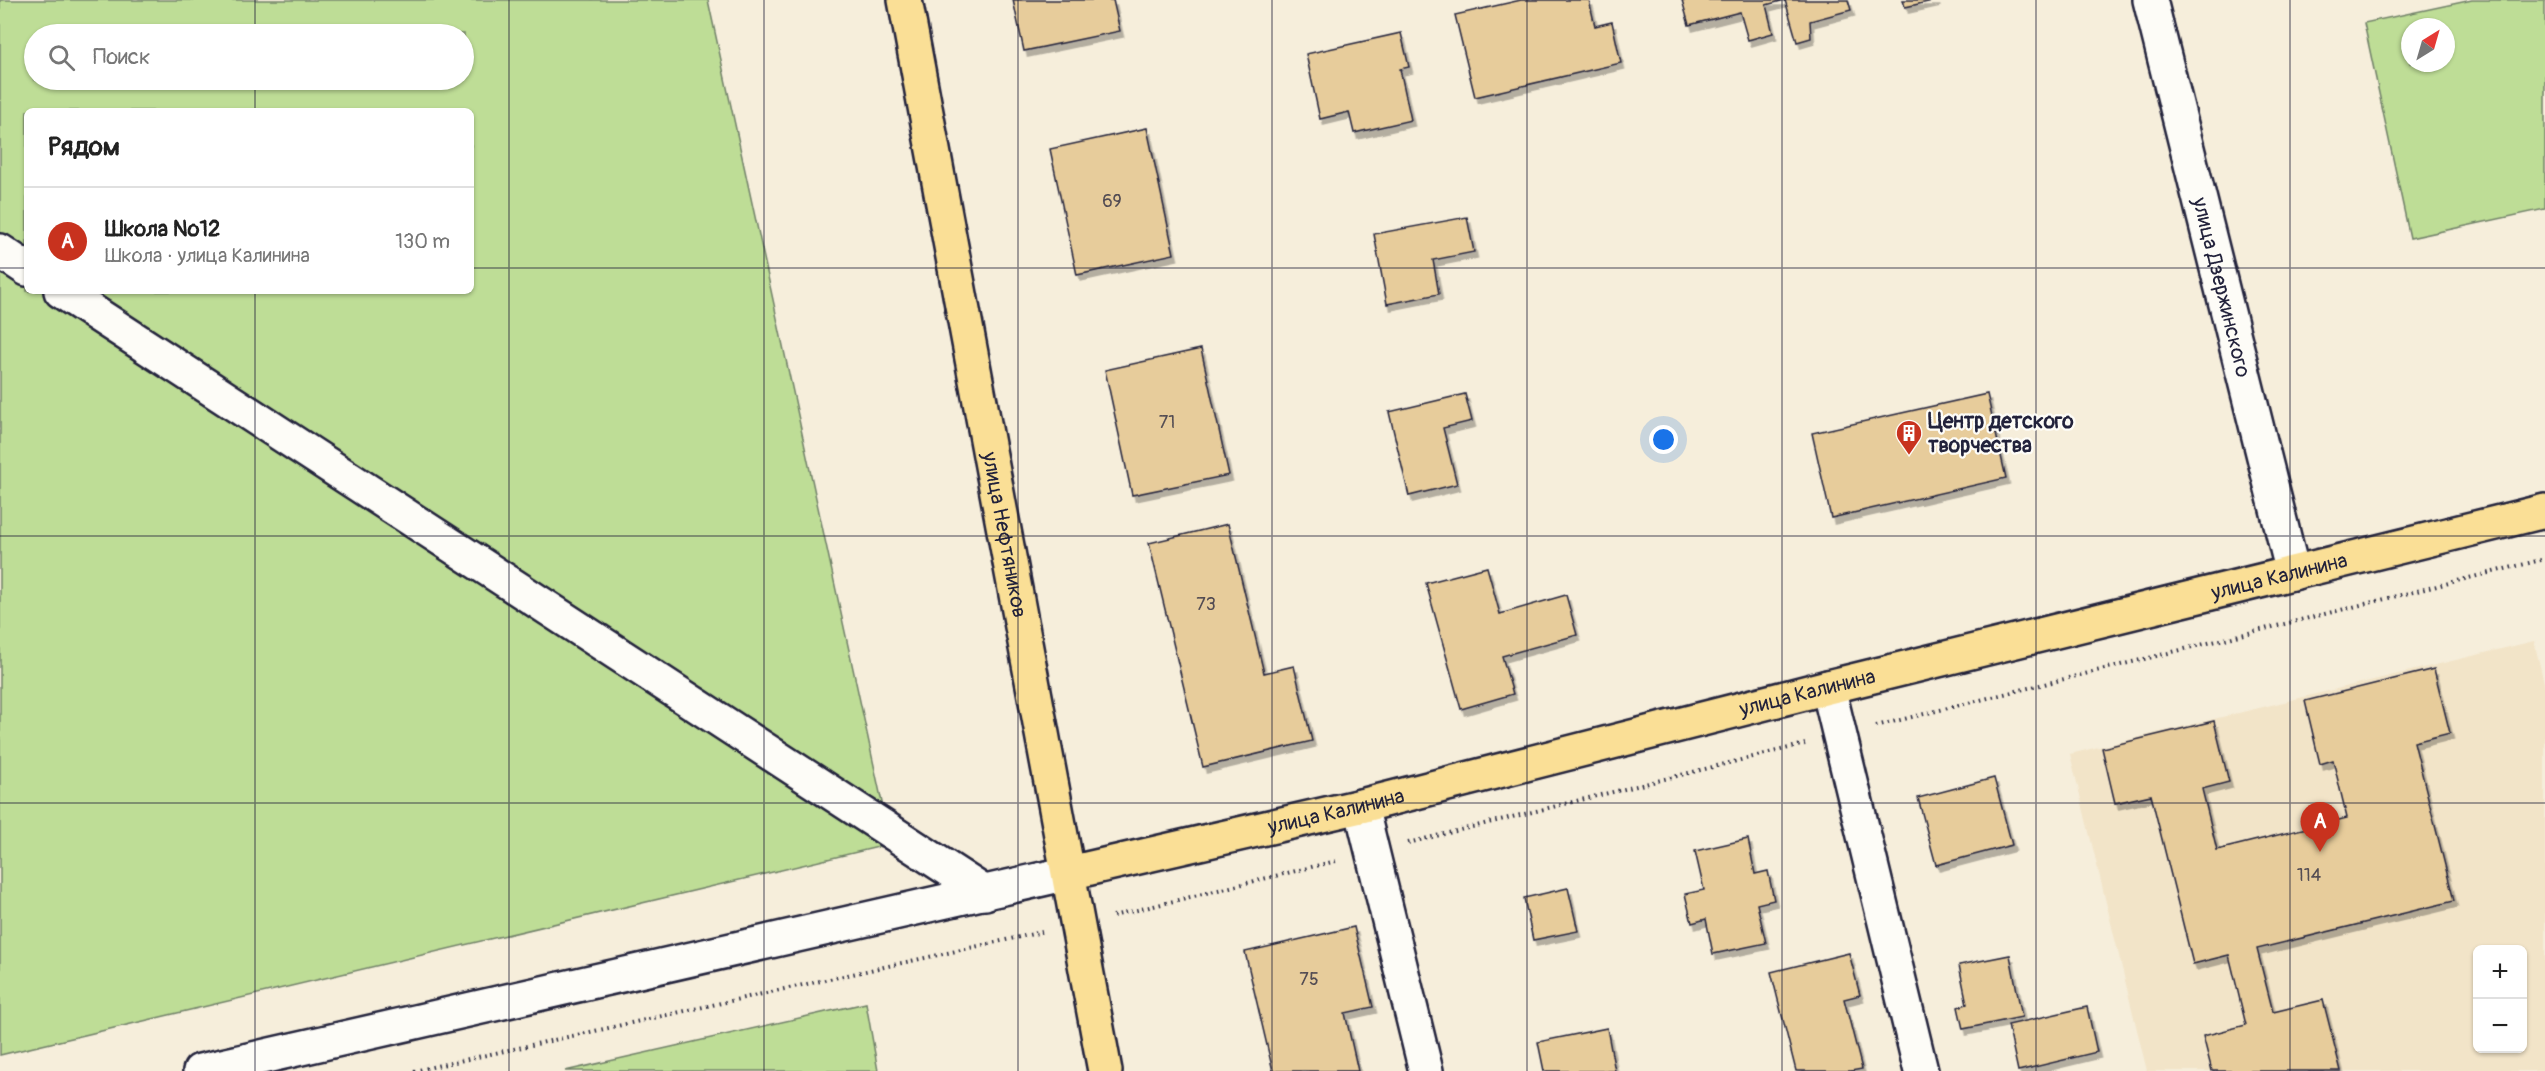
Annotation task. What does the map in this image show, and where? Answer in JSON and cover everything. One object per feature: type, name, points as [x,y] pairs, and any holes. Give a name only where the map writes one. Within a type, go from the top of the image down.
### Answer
[{"type":"main road","name":"улица Нефтяников","points":[[905,0],[1105,1071]]},
{"type":"main road","name":"улица Калинина","points":[[1069,873],[1361,806],[1828,687],[2545,511]]},
{"type":"street","name":"улица Дзержинского","points":[[2150,0],[2293,573]]},
{"type":"street","points":[[0,251],[24,267]]},
{"type":"street","points":[[66,294],[985,893]]},
{"type":"street","points":[[1828,687],[1921,1071]]},
{"type":"street","points":[[1361,806],[1426,1071]]},
{"type":"street","points":[[200,1071],[1069,873]]},
{"type":"path","points":[[414,1071],[1078,924],[2545,559]]},
{"type":"shaded area","points":[[2534,641],[2545,687],[2545,1071],[2147,1071],[2070,754]]},
{"type":"green space","points":[[0,0],[708,0],[891,844],[0,1055]]},
{"type":"green space","points":[[2472,0],[2545,0],[2545,209],[2410,238],[2364,23]]},
{"type":"green space","points":[[866,1003],[878,1071],[565,1071]]},
{"type":"building","points":[[1013,0],[1113,0],[1120,31],[1024,51]]},
{"type":"building","points":[[1521,0],[1589,0],[1595,26],[1612,22],[1621,63],[1475,97],[1455,15]]},
{"type":"building","points":[[1682,0],[1785,0],[1766,5],[1773,33],[1748,40],[1740,12],[1689,25]]},
{"type":"building","points":[[1785,0],[1848,0],[1851,10],[1810,21],[1811,38],[1797,42]]},
{"type":"building","points":[[1903,0],[1937,0],[1905,7]]},
{"type":"building","points":[[1401,33],[1409,67],[1400,69],[1411,120],[1354,133],[1349,112],[1320,119],[1306,54]]},
{"type":"building","points":[[1147,128],[1174,254],[1077,275],[1050,149]]},
{"type":"building","points":[[1467,217],[1474,252],[1433,260],[1439,294],[1387,304],[1374,234]]},
{"type":"building","points":[[1201,349],[1229,475],[1132,495],[1105,370]]},
{"type":"building","points":[[1465,394],[1472,421],[1443,428],[1457,484],[1409,496],[1389,412]]},
{"type":"building","name":"Центр детского творчества","points":[[1987,394],[2006,478],[1831,518],[1812,433]]},
{"type":"building","points":[[1228,524],[1264,673],[1294,666],[1312,741],[1203,767],[1149,543]]},
{"type":"building","points":[[1487,567],[1500,614],[1566,595],[1577,635],[1502,656],[1513,694],[1461,709],[1426,583]]},
{"type":"building","points":[[2434,669],[2450,733],[2414,742],[2454,901],[2257,949],[2273,1012],[2323,1000],[2341,1071],[2212,1071],[2203,1036],[2246,1025],[2229,955],[2193,964],[2151,795],[2115,803],[2102,748],[2214,721],[2229,782],[2202,789],[2217,850],[2347,818],[2333,760],[2320,764],[2305,701]]},
{"type":"building","points":[[1994,778],[2012,845],[1936,865],[1918,798]]},
{"type":"building","points":[[1748,839],[1755,874],[1768,871],[1774,900],[1757,904],[1766,943],[1713,954],[1706,919],[1692,923],[1685,894],[1704,890],[1695,851]]},
{"type":"building","points":[[1568,888],[1578,931],[1533,940],[1524,898]]},
{"type":"building","points":[[1354,927],[1373,1007],[1345,1013],[1358,1071],[1273,1071],[1245,952]]},
{"type":"building","points":[[1849,953],[1860,995],[1844,999],[1862,1069],[1796,1071],[1771,972]]},
{"type":"building","points":[[2010,955],[2022,1017],[1963,1029],[1958,1007],[1967,1004],[1959,965]]},
{"type":"building","points":[[2087,1007],[2097,1052],[2018,1071],[2008,1025]]},
{"type":"building","points":[[1607,1028],[1615,1071],[1544,1071],[1538,1042]]},
{"type":"place","name":"Центр детского творчества","points":[[1909,456]]},
{"type":"place","name":"Школа №12","points":[[2320,852]]}]
